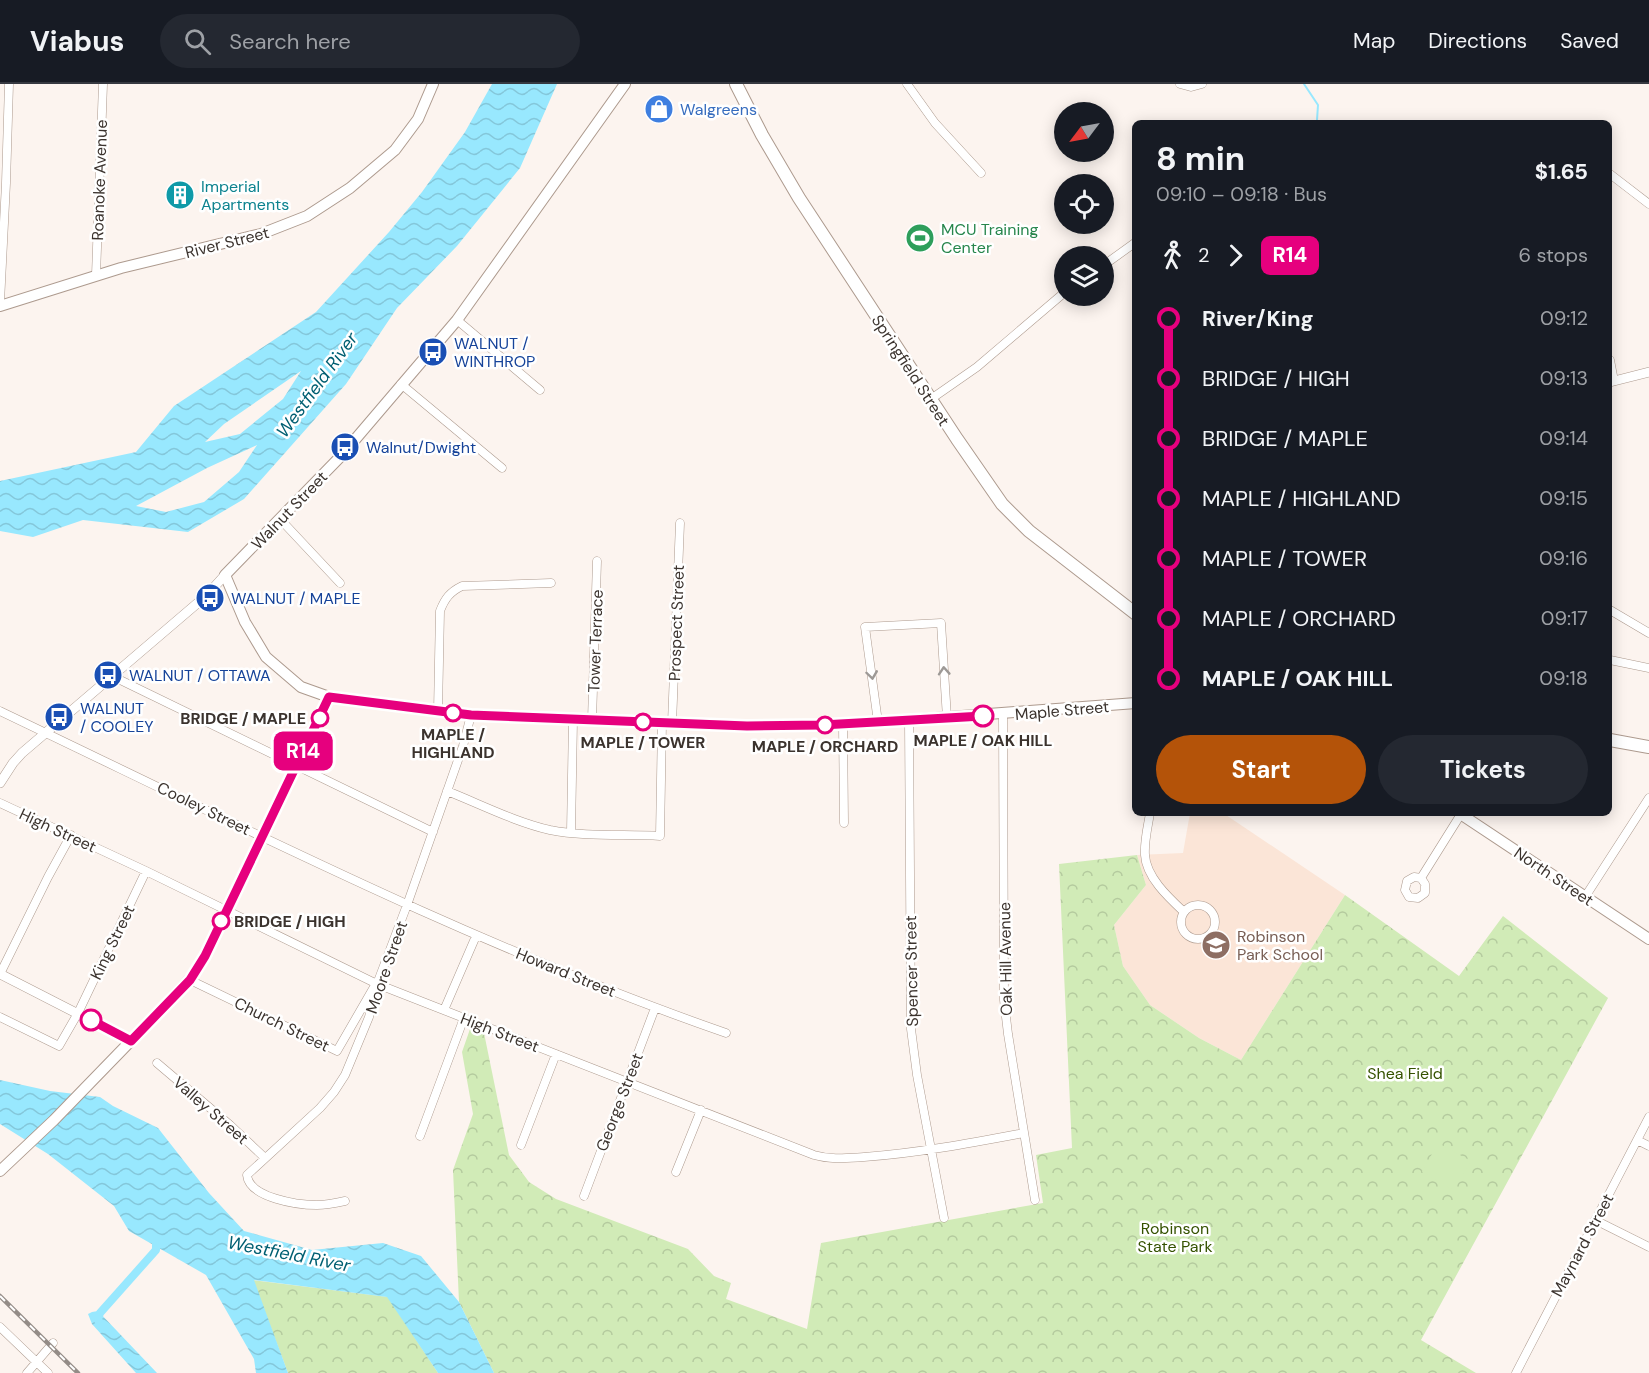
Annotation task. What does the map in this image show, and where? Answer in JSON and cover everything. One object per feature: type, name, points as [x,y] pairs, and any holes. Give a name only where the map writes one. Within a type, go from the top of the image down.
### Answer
[{"type":"main road","name":"River Street","points":[[0,304],[96,276],[261,234],[290,224],[316,211],[350,188],[395,150],[418,119],[433,84]]},
{"type":"main road","name":"Walnut Street","points":[[225,575],[340,456],[458,320],[625,84]]},
{"type":"main road","name":"Springfield Street","points":[[736,84],[785,175],[931,399],[1012,516],[1132,611]]},
{"type":"main road","name":"Maple Street","points":[[225,575],[245,622],[266,657],[301,687],[329,697],[471,715],[776,726],[1003,715],[1132,703]]},
{"type":"main road","points":[[4,1168],[102,1072],[190,980],[205,956],[329,697]]},
{"type":"main road","points":[[1612,740],[1649,747]]},
{"type":"main road","name":"North Street","points":[[1463,816],[1649,939]]},
{"type":"street","points":[[0,304],[9,84]]},
{"type":"street","name":"Roanoke Avenue","points":[[96,276],[103,84]]},
{"type":"street","points":[[907,84],[935,123],[981,173]]},
{"type":"street","points":[[1180,84],[1191,87],[1201,85]]},
{"type":"street","points":[[1612,176],[1649,204]]},
{"type":"street","points":[[1114,258],[1132,245]]},
{"type":"street","points":[[931,399],[976,367],[1054,301]]},
{"type":"street","points":[[458,320],[540,390]]},
{"type":"street","points":[[1612,381],[1649,372]]},
{"type":"street","points":[[401,384],[502,468]]},
{"type":"street","points":[[280,519],[340,583]]},
{"type":"street","name":"Prospect Street","points":[[571,832],[660,836],[680,524]]},
{"type":"street","name":"Tower Terrace","points":[[592,720],[597,561]]},
{"type":"street","name":"Walnut Street","points":[[0,783],[17,758],[207,594],[225,575]]},
{"type":"street","points":[[438,711],[440,611],[444,599],[462,586],[551,583]]},
{"type":"street","points":[[1612,611],[1649,633]]},
{"type":"street","points":[[878,722],[865,627],[941,623],[947,718]]},
{"type":"street","points":[[1612,660],[1647,668],[1649,658]]},
{"type":"street","points":[[112,676],[433,832]]},
{"type":"street","name":"Cooley Street","points":[[0,711],[407,905]]},
{"type":"street","name":"Moore Street","points":[[345,1202],[318,1205],[291,1202],[262,1193],[250,1184],[247,1178],[248,1173],[320,1108],[340,1084],[369,1017],[377,984],[433,832],[471,715]]},
{"type":"street","name":"Oak Hill Avenue","points":[[1003,715],[1004,1000],[1035,1200]]},
{"type":"street","points":[[447,790],[537,826],[571,832],[573,720]]},
{"type":"street","name":"Spencer Street","points":[[909,720],[911,1029],[944,1218]]},
{"type":"street","points":[[843,724],[844,823]]},
{"type":"street","points":[[1585,897],[1649,798]]},
{"type":"street","name":"High Street","points":[[0,803],[146,871],[377,984],[825,1158],[871,1156],[931,1149],[1024,1133]]},
{"type":"street","points":[[1150,816],[1145,851],[1147,864],[1161,889],[1184,912]]},
{"type":"street","points":[[1421,878],[1459,816]]},
{"type":"street","points":[[71,836],[0,974],[131,1041]]},
{"type":"street","name":"King Street","points":[[0,1017],[59,1046],[78,1013],[146,871]]},
{"type":"street","name":"Howard Street","points":[[407,905],[476,936],[655,1008],[726,1033]]},
{"type":"street","points":[[1196,905],[1209,908],[1215,920],[1211,933],[1199,939],[1187,936],[1181,926],[1184,912],[1196,905]]},
{"type":"street","points":[[444,1010],[476,936]]},
{"type":"street","name":"Church Street","points":[[190,980],[337,1051],[372,988],[377,984]]},
{"type":"street","name":"George Street","points":[[584,1196],[655,1008]]},
{"type":"street","points":[[420,1136],[464,1018]]},
{"type":"street","points":[[521,1145],[556,1054]]},
{"type":"street","name":"Valley Street","points":[[157,1063],[265,1158]]},
{"type":"street","points":[[676,1172],[701,1110]]},
{"type":"street","name":"Maynard Street","points":[[1516,1373],[1649,1117]]},
{"type":"street","points":[[1637,1140],[1649,1146]]},
{"type":"street","points":[[1595,1220],[1649,1247]]},
{"type":"street","points":[[0,1327],[48,1373]]},
{"type":"street","points":[[27,1373],[53,1343]]},
{"type":"shaded area","name":"Robinson Park School","points":[[1189,816],[1227,816],[1345,895],[1241,1060],[1199,1038],[1150,1005],[1123,966],[1114,925],[1146,885],[1137,855],[1183,853]]},
{"type":"green space","name":"Robinson State Park","points":[[1137,855],[1146,885],[1114,925],[1123,966],[1150,1005],[1199,1038],[1241,1060],[1345,895],[1459,976],[1503,916],[1608,998],[1421,1340],[1476,1373],[494,1373],[459,1302],[453,1170],[473,1114],[462,1052],[470,1029],[484,1033],[509,1155],[529,1182],[556,1199],[688,1249],[714,1276],[731,1283],[726,1299],[807,1329],[821,1243],[1043,1203],[1036,1155],[1072,1148],[1059,864]]},
{"type":"green space","points":[[1438,1143],[1471,1161],[1454,1190],[1422,1172]]},
{"type":"green space","points":[[253,1280],[388,1297],[438,1373],[288,1373]]},
{"type":"water","name":"Westfield River","points":[[492,84],[557,84],[520,168],[457,246],[397,308],[346,384],[244,499],[188,532],[83,520],[33,537],[0,531],[0,481],[136,452],[174,406],[316,312],[389,232],[422,192],[465,132]],"holes":[[[301,371],[283,399],[240,434],[205,442],[224,424]],[[257,445],[239,472],[204,502],[166,512],[136,506],[207,468]]]},
{"type":"water","name":"Westfield River","points":[[0,1080],[50,1091],[100,1097],[113,1106],[158,1128],[209,1193],[244,1231],[312,1250],[383,1243],[421,1256],[459,1302],[494,1373],[438,1373],[387,1297],[254,1280],[288,1373],[256,1373],[254,1359],[206,1275],[129,1231],[114,1206],[48,1154],[0,1124]]},
{"type":"water","points":[[98,1311],[157,1373],[136,1373],[92,1324],[88,1314]]},
{"type":"waterway","points":[[1304,84],[1318,105],[1317,120]]},
{"type":"waterway","points":[[98,1320],[100,1313],[156,1250],[156,1238]]},
{"type":"railway","points":[[0,1296],[78,1373]]},
{"type":"bus line","name":"R14","points":[[91,1020],[131,1041],[190,980],[205,956],[329,697],[471,715],[747,726],[822,725],[983,716]]},
{"type":"place","name":"Walgreens","points":[[659,109]]},
{"type":"place","name":"Imperial Apartments","points":[[180,195]]},
{"type":"place","name":"MCU Training Center","points":[[920,238]]},
{"type":"place","name":"WALNUT / WINTHROP","points":[[433,352]]},
{"type":"place","name":"Walnut/Dwight","points":[[345,447]]},
{"type":"place","name":"WALNUT / MAPLE","points":[[210,598]]},
{"type":"place","name":"WALNUT / OTTAWA","points":[[108,675]]},
{"type":"place","name":"MAPLE / HIGHLAND","points":[[453,713]]},
{"type":"place","name":"MAPLE / OAK HILL","points":[[983,716]]},
{"type":"place","name":"WALNUT / COOLEY","points":[[59,717]]},
{"type":"place","name":"BRIDGE / MAPLE","points":[[320,718]]},
{"type":"place","name":"MAPLE / TOWER","points":[[643,722]]},
{"type":"place","name":"MAPLE / ORCHARD","points":[[825,725]]},
{"type":"place","name":"BRIDGE / HIGH","points":[[221,921]]},
{"type":"place","name":"Robinson Park School","points":[[1216,945]]},
{"type":"park label","name":"Shea Field","points":[[1405,1073]]}]
